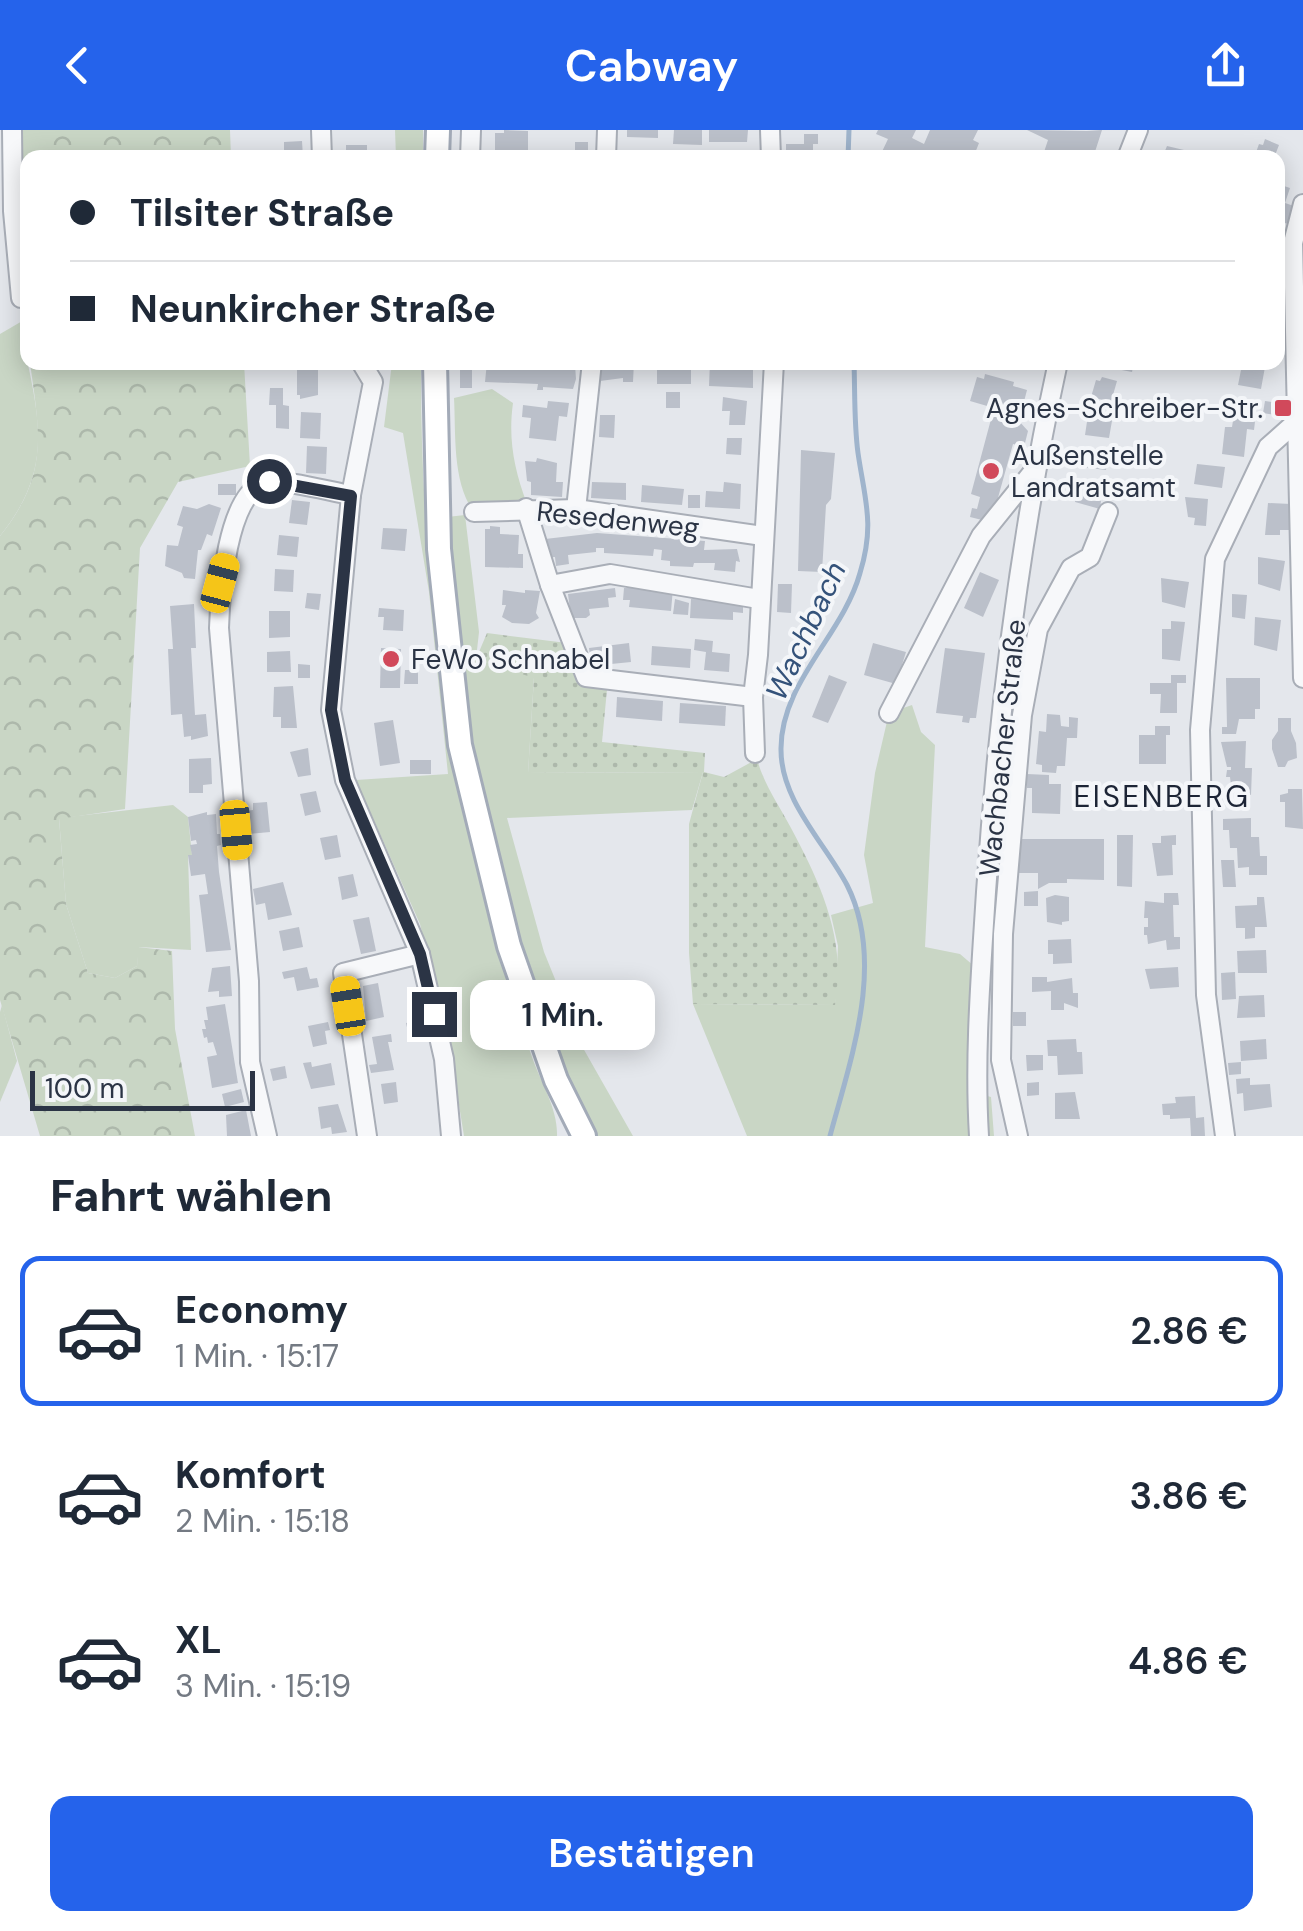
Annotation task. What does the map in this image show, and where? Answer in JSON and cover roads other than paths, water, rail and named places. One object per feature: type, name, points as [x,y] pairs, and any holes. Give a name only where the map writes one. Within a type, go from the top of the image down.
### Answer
[{"type":"main road","points":[[434,370],[439,549],[460,746],[509,946],[556,1080],[584,1136]]},
{"type":"street","points":[[12,130],[13,211],[20,287]]},
{"type":"street","points":[[1303,204],[1294,244],[1303,678]]},
{"type":"street","points":[[366,370],[373,382],[351,496],[331,710],[345,780],[420,954],[444,1059],[451,1136]]},
{"type":"street","points":[[576,509],[591,370]]},
{"type":"street","points":[[755,753],[753,697],[773,370]]},
{"type":"street","name":"Wachbacher Straße","points":[[980,1136],[976,1093],[995,766],[1036,468],[1056,370]]},
{"type":"street","points":[[1225,1136],[1206,995],[1201,749],[1215,559],[1268,447],[1296,424]]},
{"type":"street","points":[[889,713],[981,536],[1036,468]]},
{"type":"street","points":[[267,1136],[250,1062],[249,981],[220,646],[220,583],[238,515],[253,488],[269,481],[351,496]]},
{"type":"street","points":[[526,508],[586,677],[753,697]]},
{"type":"street","name":"Resedenweg","points":[[474,512],[576,509],[762,536]]},
{"type":"street","points":[[1018,1136],[1001,1060],[1003,934],[1022,715],[1038,629],[1070,568],[1090,558],[1108,512]]},
{"type":"street","points":[[550,584],[610,574],[760,599]]},
{"type":"street","points":[[367,1136],[342,973],[420,954]]},
{"type":"waterway","name":"Wachbach","points":[[848,150],[849,130]]},
{"type":"waterway","name":"Wachbach","points":[[830,1136],[861,1010],[864,946],[847,885],[796,804],[788,787],[781,750],[783,726],[791,703],[852,596],[865,556],[867,513],[857,442],[854,370]]},
{"type":"place","name":"Agnes-Schreiber-Str.","points":[[1283,408]]},
{"type":"place","name":"Außenstelle Landratsamt","points":[[991,471]]},
{"type":"place","name":"FeWo Schnabel","points":[[391,659]]},
{"type":"district","name":"EISENBERG","points":[[1162,797]]}]
